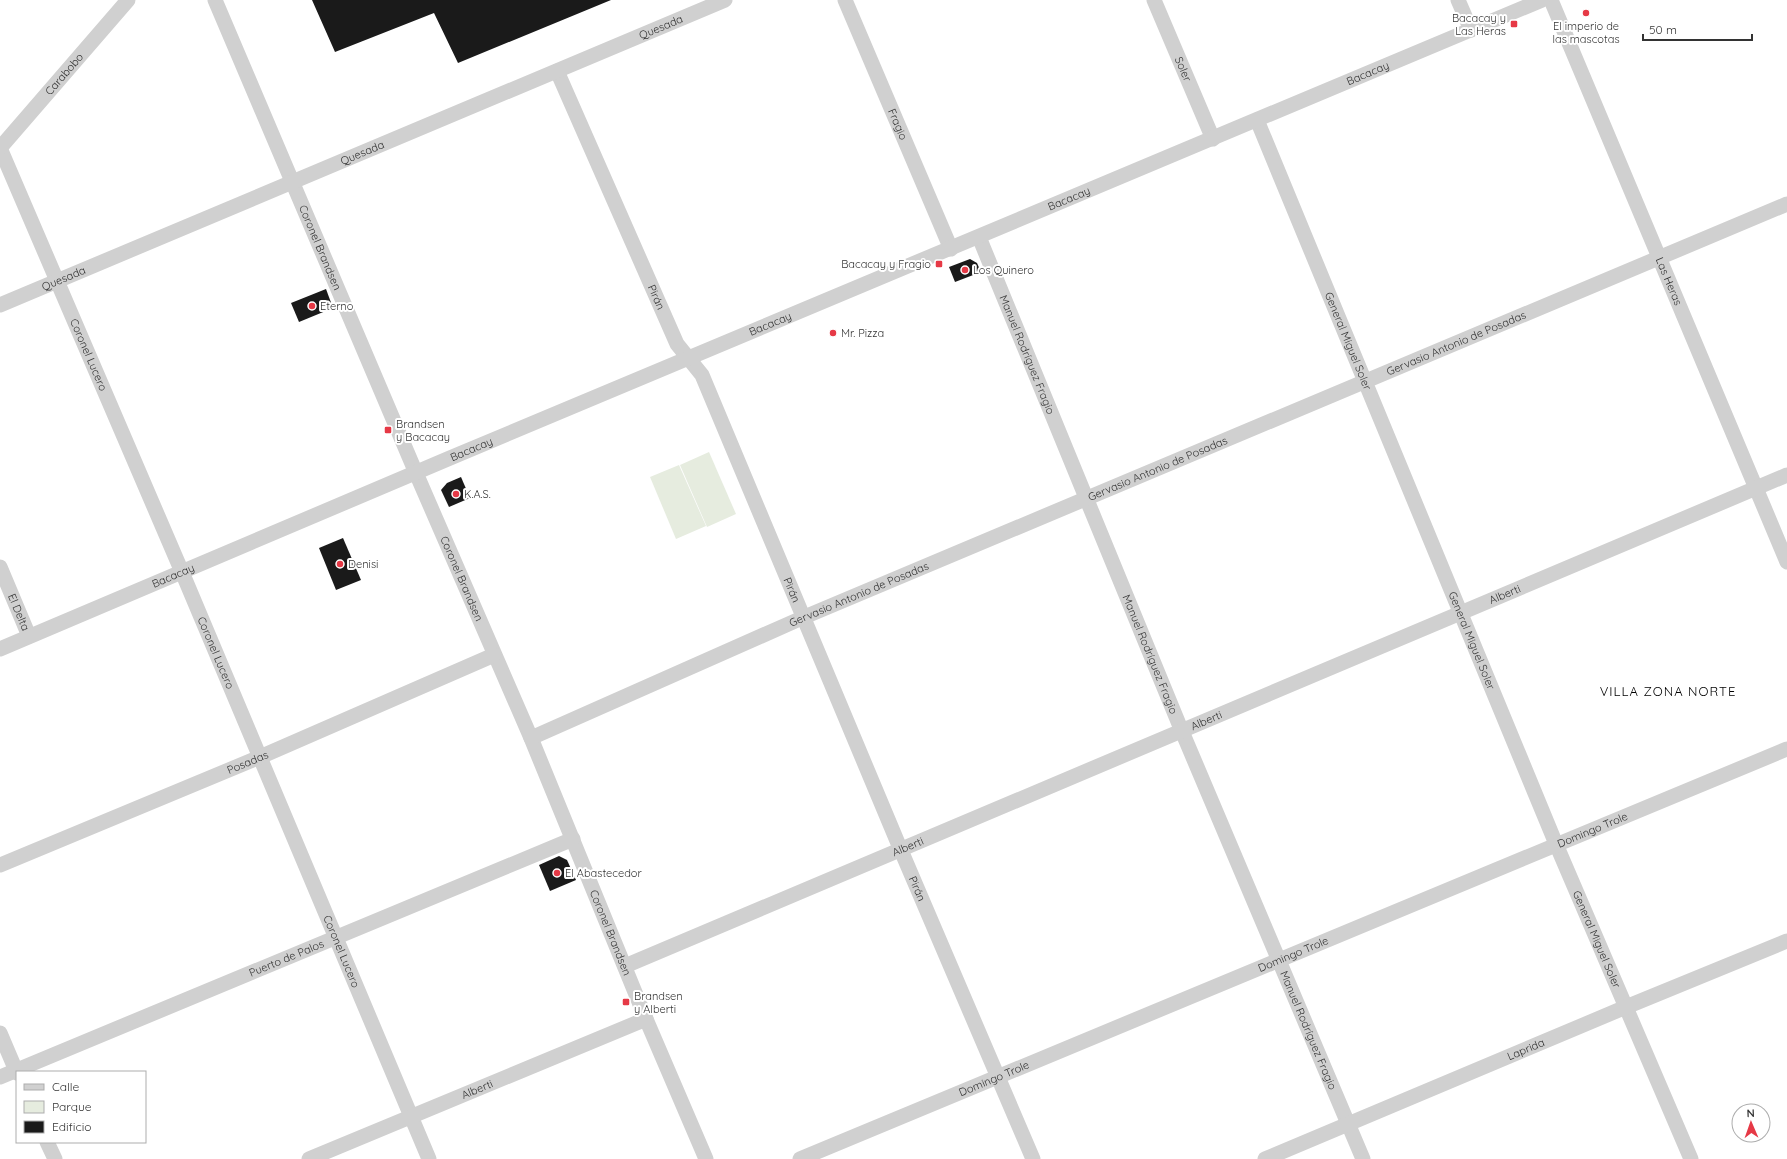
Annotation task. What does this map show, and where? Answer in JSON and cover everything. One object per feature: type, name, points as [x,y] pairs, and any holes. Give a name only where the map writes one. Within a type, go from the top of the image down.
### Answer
[{"type":"street","name":"Carabobo","points":[[0,148],[128,0]]},
{"type":"street","name":"Coronel Brandsen","points":[[215,0],[416,474],[531,738],[646,1019],[706,1159]]},
{"type":"street","name":"Quesada","points":[[0,305],[725,0]]},
{"type":"street","name":"Fragio","points":[[845,0],[951,249]]},
{"type":"street","name":"Soler","points":[[1154,0],[1213,138]]},
{"type":"street","points":[[1458,0],[1471,30]]},
{"type":"street","name":"Bacacay","points":[[0,649],[1542,0]]},
{"type":"street","name":"Las Heras","points":[[1551,0],[1787,562]]},
{"type":"street","name":"Pirán","points":[[557,71],[677,344],[702,375],[802,618],[1033,1159]]},
{"type":"street","name":"General Miguel Soler","points":[[1257,120],[1556,844],[1691,1159]]},
{"type":"street","name":"Coronel Lucero","points":[[0,148],[58,280],[182,572],[429,1159]]},
{"type":"street","name":"Gervasio Antonio de Posadas","points":[[531,738],[802,618],[1086,497],[1787,204]]},
{"type":"street","name":"Manuel Rodríguez Fragio","points":[[979,237],[1181,729],[1363,1159]]},
{"type":"street","name":"Alberti","points":[[625,966],[1181,729],[1461,613],[1787,475]]},
{"type":"street","name":"El Delta","points":[[0,566],[29,636]]},
{"type":"street","name":"Posadas","points":[[0,865],[260,757],[494,655]]},
{"type":"street","name":"Domingo Trole","points":[[800,1159],[1278,959],[1787,749]]},
{"type":"street","name":"Puerto de Palos","points":[[18,1071],[573,839]]},
{"type":"street","name":"Laprida","points":[[1265,1159],[1787,941]]},
{"type":"street","name":"Alberti","points":[[309,1159],[646,1019]]},
{"type":"street","points":[[0,1033],[16,1072]]},
{"type":"street","name":"Puerto de Palos","points":[[0,1076],[16,1072]]},
{"type":"street","points":[[47,1143],[55,1159]]},
{"type":"green space","points":[[709,452],[736,514],[707,527],[680,465]]},
{"type":"green space","points":[[679,465],[706,526],[676,539],[650,477]]},
{"type":"building","points":[[312,0],[611,0],[458,63],[434,13],[335,52]]},
{"type":"building","name":"Los Quinero","points":[[970,259],[977,263],[981,272],[955,282],[949,267]]},
{"type":"building","name":"Eterno","points":[[326,289],[333,308],[299,322],[291,303]]},
{"type":"building","name":"K.A.S.","points":[[461,477],[470,498],[449,507],[441,490],[447,483]]},
{"type":"building","name":"Denisi","points":[[343,538],[361,580],[336,590],[319,548]]},
{"type":"building","name":"El Abastecedor","points":[[559,856],[567,860],[576,880],[550,891],[539,865]]},
{"type":"place","name":"El imperio de las mascotas","points":[[1586,13]]},
{"type":"place","name":"Bacacay y Las Heras","points":[[1514,24]]},
{"type":"place","name":"Bacacay y Fragio","points":[[939,264]]},
{"type":"place","name":"Los Quinero","points":[[965,270]]},
{"type":"place","name":"Eterno","points":[[312,306]]},
{"type":"place","name":"Mr. Pizza","points":[[833,333]]},
{"type":"place","name":"Brandsen y Bacacay","points":[[388,430]]},
{"type":"place","name":"K.A.S.","points":[[456,494]]},
{"type":"place","name":"Denisi","points":[[340,564]]},
{"type":"place","name":"El Abastecedor","points":[[557,873]]},
{"type":"place","name":"Brandsen y Alberti","points":[[626,1002]]},
{"type":"district","name":"VILLA ZONA NORTE","points":[[1668,691]]}]
